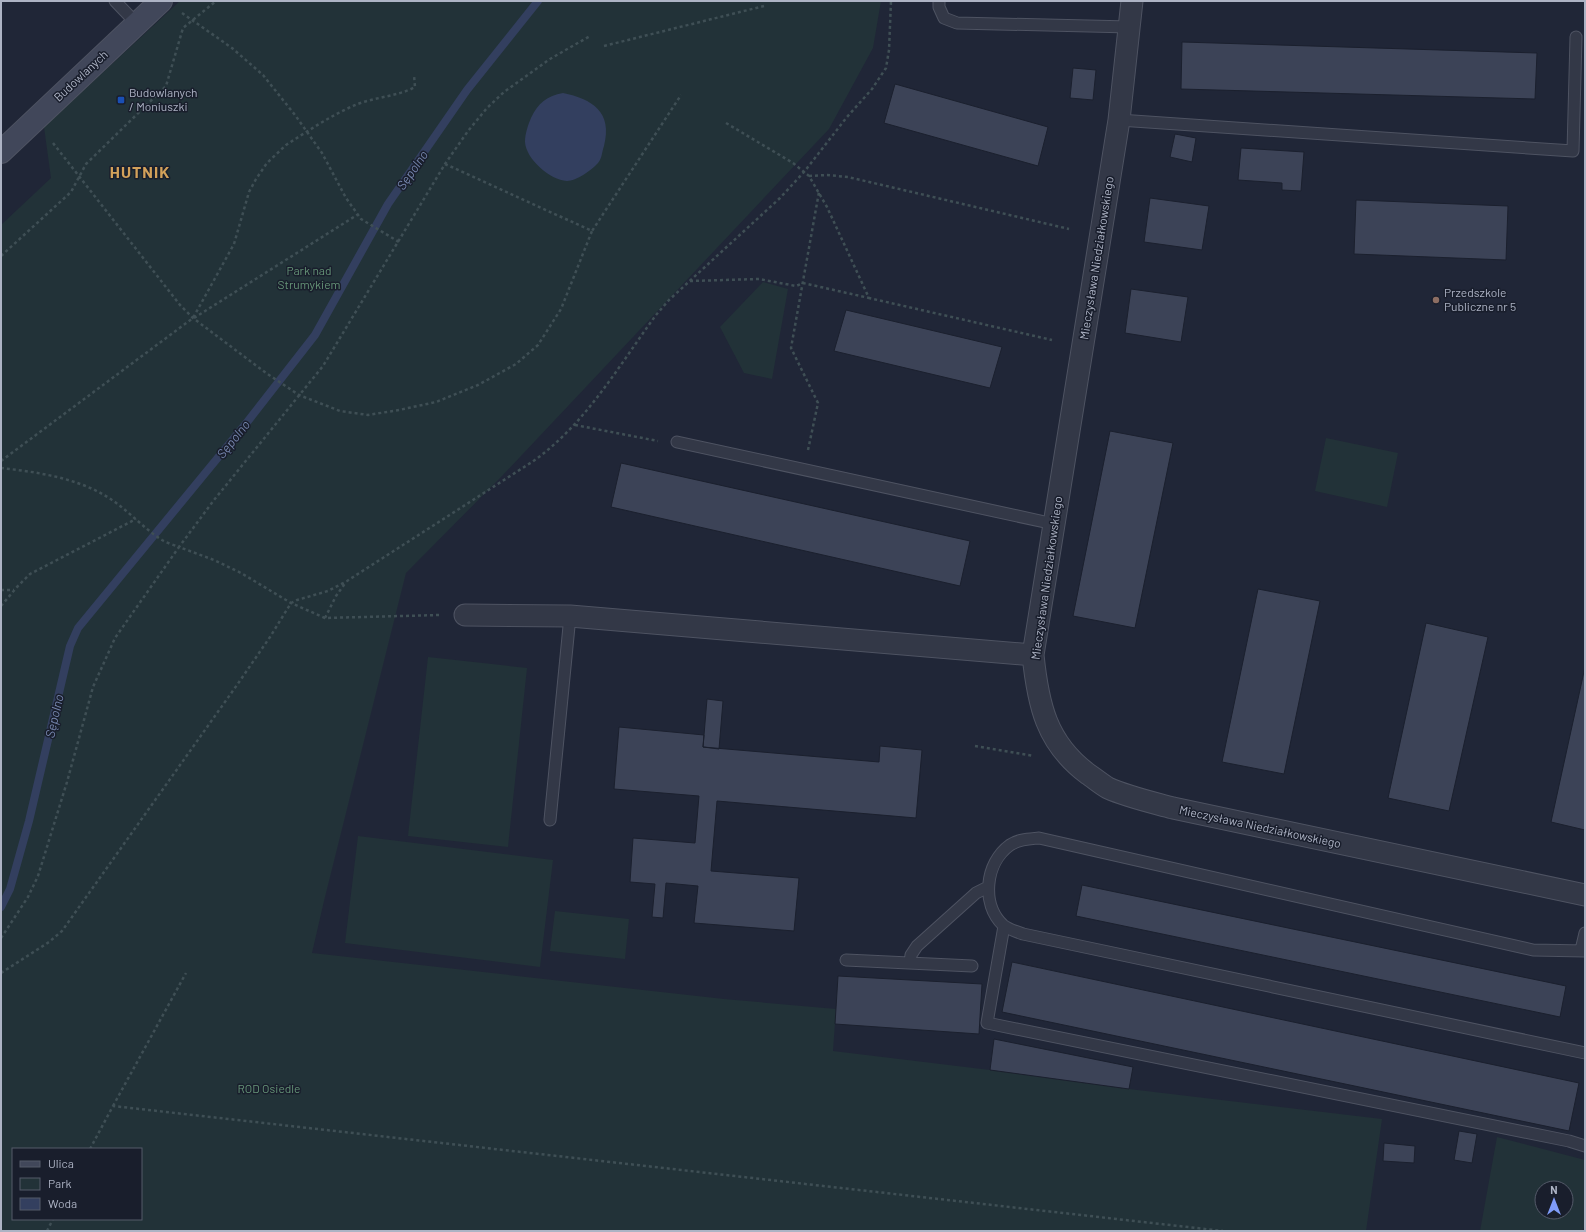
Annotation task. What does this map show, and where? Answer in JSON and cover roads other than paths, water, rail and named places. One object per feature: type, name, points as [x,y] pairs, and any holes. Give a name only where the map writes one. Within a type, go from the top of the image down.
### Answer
[{"type":"street","name":"Mieczysława Niedziałkowskiego","points":[[1132,1],[1119,120],[1033,655],[1042,713],[1054,739],[1076,765],[1107,787],[1173,808],[1585,895]]},
{"type":"street","name":"Budowlanych","points":[[1,152],[137,24],[170,6]]},
{"type":"street","points":[[465,615],[570,616],[1033,655]]},
{"type":"lane","points":[[115,1],[137,24]]},
{"type":"lane","points":[[939,1],[939,7],[944,18],[957,23],[1130,27]]},
{"type":"lane","points":[[1119,120],[1573,151],[1576,37]]},
{"type":"lane","points":[[676,442],[1054,524]]},
{"type":"lane","points":[[550,820],[570,616]]},
{"type":"lane","points":[[1585,933],[1583,951],[1533,950],[1039,838],[1023,839],[1010,846],[998,858],[990,873],[988,887],[993,909],[1004,926],[1023,934],[1585,1053]]},
{"type":"lane","points":[[910,963],[911,955],[917,946],[976,893],[988,887]]},
{"type":"lane","points":[[1004,926],[986,1023],[1384,1103],[1569,1141],[1585,1146]]},
{"type":"lane","points":[[846,960],[972,966]]},
{"type":"water","points":[[563,93],[583,99],[598,109],[603,116],[606,134],[601,157],[598,163],[584,175],[571,181],[560,180],[540,168],[534,162],[526,149],[525,142],[526,133],[531,118],[540,104],[552,96]]},
{"type":"waterway","name":"Sępolno","points":[[1,907],[10,889],[29,821],[70,646],[78,628],[248,421],[315,335],[388,204],[467,90],[538,1]]},
{"type":"place","name":"Budowlanych / Moniuszki","points":[[121,100]]},
{"type":"place","name":"Przedszkole Publiczne nr 5","points":[[1436,300]]},
{"type":"district","name":"HUTNIK","points":[[140,172]]},
{"type":"park label","name":"Park nad Strumykiem","points":[[309,278]]},
{"type":"park label","name":"ROD Osiedle","points":[[269,1089]]}]
